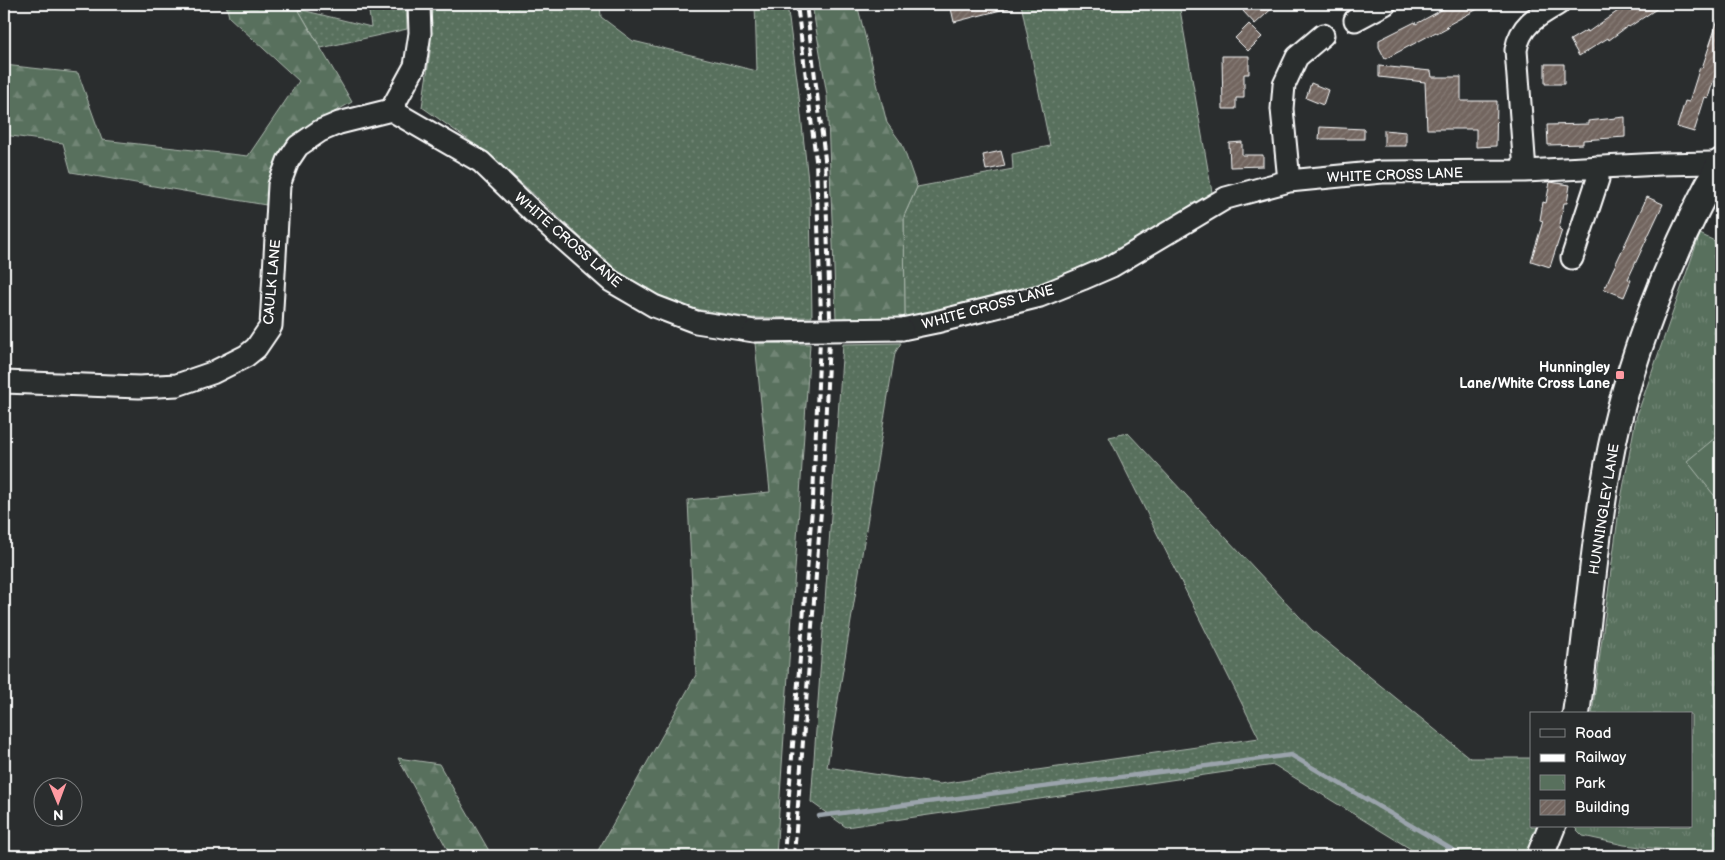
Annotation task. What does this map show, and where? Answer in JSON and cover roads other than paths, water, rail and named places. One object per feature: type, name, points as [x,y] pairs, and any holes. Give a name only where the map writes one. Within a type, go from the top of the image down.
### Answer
[{"type":"main road","name":"HUNNINGLEY LANE","points":[[1576,712],[1608,465],[1625,397],[1644,334],[1680,242],[1721,163]]},
{"type":"street","points":[[391,110],[415,66],[420,33],[420,4]]},
{"type":"street","points":[[1355,20],[1385,4]]},
{"type":"street","points":[[1525,171],[1516,50],[1521,32],[1548,6]]},
{"type":"street","points":[[1289,181],[1282,109],[1284,86],[1297,58],[1323,35]]},
{"type":"street","name":"WHITE CROSS LANE","points":[[391,110],[482,162],[534,212],[612,281],[654,306],[696,322],[754,331],[902,328],[936,322],[1040,296],[1112,266],[1226,198],[1289,181],[1382,172],[1525,171],[1721,163]]},
{"type":"street","name":"CAULK LANE","points":[[4,382],[139,387],[177,386],[212,373],[246,356],[256,348],[270,326],[280,184],[283,172],[291,156],[303,141],[320,131],[339,123],[391,110]]},
{"type":"street","points":[[1572,258],[1598,179],[1596,167]]},
{"type":"waterway","points":[[819,816],[1291,755],[1463,856]]},
{"type":"railway","points":[[784,856],[813,497],[821,317],[816,160],[797,4]]},
{"type":"railway","points":[[794,856],[822,498],[830,317],[825,159],[806,4]]},
{"type":"place","name":"Hunningley Lane/White Cross Lane","points":[[1620,375]]}]
